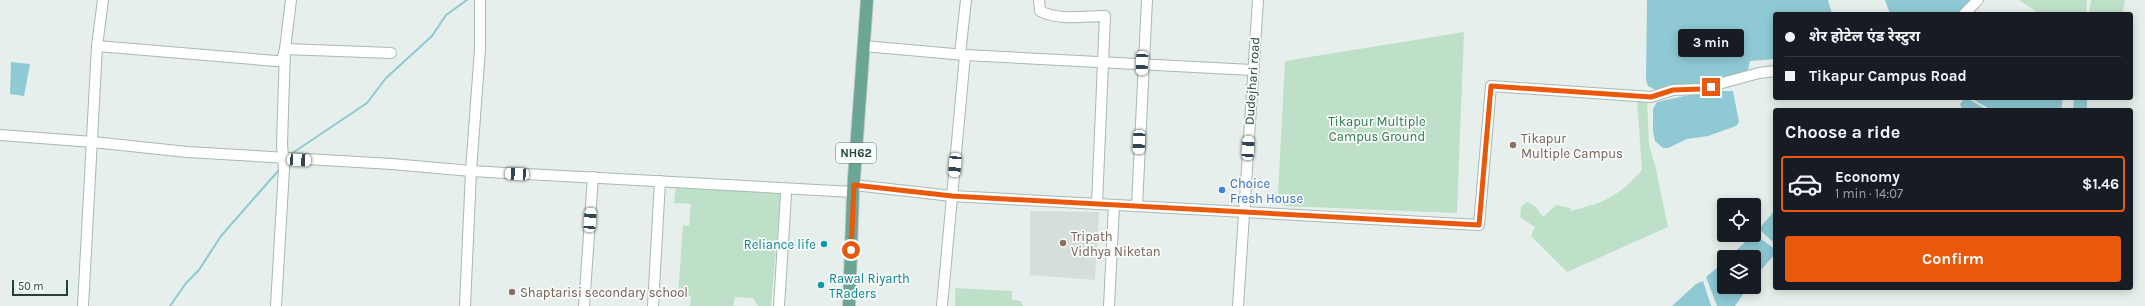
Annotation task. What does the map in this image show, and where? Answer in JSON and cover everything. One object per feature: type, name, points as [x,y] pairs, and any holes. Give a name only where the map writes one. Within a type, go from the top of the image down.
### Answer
[{"type":"main road","name":"NH62","points":[[848,306],[854,188],[867,0]]},
{"type":"street","points":[[83,306],[97,46],[103,0]]},
{"type":"street","points":[[276,306],[283,159],[282,144],[285,49],[291,0]]},
{"type":"street","points":[[465,306],[471,171],[478,72],[480,0]]},
{"type":"street","points":[[942,306],[952,196],[966,0]]},
{"type":"street","points":[[1039,0],[1040,11],[1046,14],[1067,17],[1105,16],[1097,204]]},
{"type":"street","points":[[1137,206],[1142,63],[1147,0]]},
{"type":"street","name":"Dudejhari road","points":[[1238,306],[1252,70],[1258,0]]},
{"type":"street","points":[[1966,12],[1978,0]]},
{"type":"street","points":[[97,46],[276,61],[282,61],[285,49]]},
{"type":"street","points":[[864,46],[962,54],[1252,70]]},
{"type":"street","points":[[285,49],[391,54]]},
{"type":"street","points":[[0,135],[93,142],[187,152],[283,159],[392,164],[471,171],[660,181],[854,188],[952,196],[1479,225],[1491,86],[1651,97],[1673,90],[1700,89],[1773,71]]},
{"type":"street","points":[[584,306],[593,177]]},
{"type":"street","points":[[653,306],[660,181]]},
{"type":"street","points":[[779,306],[786,194]]},
{"type":"street","points":[[1110,306],[1114,205]]},
{"type":"shaded area","name":"Tripath Vidhya Niketan","points":[[1030,211],[1099,212],[1095,280],[1030,275]]},
{"type":"green space","points":[[2019,0],[2087,0],[2086,12],[2037,12]]},
{"type":"green space","points":[[2091,0],[2125,0],[2122,12],[2089,12]]},
{"type":"green space","name":"Tikapur Multiple Campus Ground","points":[[1464,32],[1457,213],[1284,206],[1285,195],[1278,194],[1285,61]]},
{"type":"green space","points":[[1647,99],[1649,145],[1655,165],[1668,227],[1567,272],[1531,236],[1535,227],[1520,217],[1521,207],[1527,202],[1535,206],[1543,217],[1556,205],[1571,208],[1570,211],[1582,208],[1610,198],[1625,187],[1642,170],[1637,100]]},
{"type":"green space","points":[[676,187],[781,192],[771,306],[758,306],[753,298],[735,297],[733,306],[690,306],[691,296],[678,295],[683,225],[689,226],[691,204],[674,203]]},
{"type":"green space","points":[[955,288],[1012,291],[1012,300],[1021,301],[1023,306],[955,306]]},
{"type":"water","points":[[1647,0],[1828,0],[1831,12],[1773,12],[1773,59],[1750,61],[1748,70],[1711,83],[1658,91],[1648,86],[1646,80]]},
{"type":"water","points":[[1885,0],[1973,0],[1961,12],[1889,12]]},
{"type":"water","points":[[11,62],[30,64],[24,96],[10,94]]},
{"type":"water","points":[[1721,91],[1733,91],[1739,122],[1736,126],[1708,136],[1687,139],[1668,148],[1663,148],[1655,141],[1653,130],[1653,109],[1657,102],[1689,95],[1713,95]]},
{"type":"water","points":[[1963,100],[1970,100],[1984,108],[1961,108],[1960,104]]},
{"type":"water","points":[[1974,100],[2063,100],[2061,108],[1988,108]]},
{"type":"water","points":[[2074,100],[2087,100],[2087,108],[2073,108]]},
{"type":"water","points":[[1773,212],[1773,242],[1761,231],[1761,227]]},
{"type":"water","points":[[1761,239],[1773,248],[1773,256],[1761,270],[1761,250],[1737,250],[1745,242],[1761,242]]},
{"type":"water","points":[[1717,268],[1717,294],[1743,294],[1735,306],[1717,306],[1706,277]]},
{"type":"water","points":[[1703,281],[1711,306],[1672,306],[1696,284]]},
{"type":"waterway","points":[[291,154],[367,103],[386,78],[432,36],[446,15],[467,0]]},
{"type":"waterway","points":[[170,306],[186,283],[199,270],[221,236],[278,171]]},
{"type":"place","name":"Tikapur Multiple Campus","points":[[1513,145]]},
{"type":"place","name":"Choice Fresh House","points":[[1222,190]]},
{"type":"place","name":"Tripath Vidhya Niketan","points":[[1063,243]]},
{"type":"place","name":"Reliance life","points":[[824,244]]},
{"type":"place","name":"Rawal Riyarth TRaders","points":[[821,285]]},
{"type":"place","name":"Shaptarisi secondary school","points":[[512,292]]},
{"type":"route","points":[[851,250],[854,185],[952,196],[1479,225],[1491,86],[1651,97],[1673,90],[1711,87]]}]
